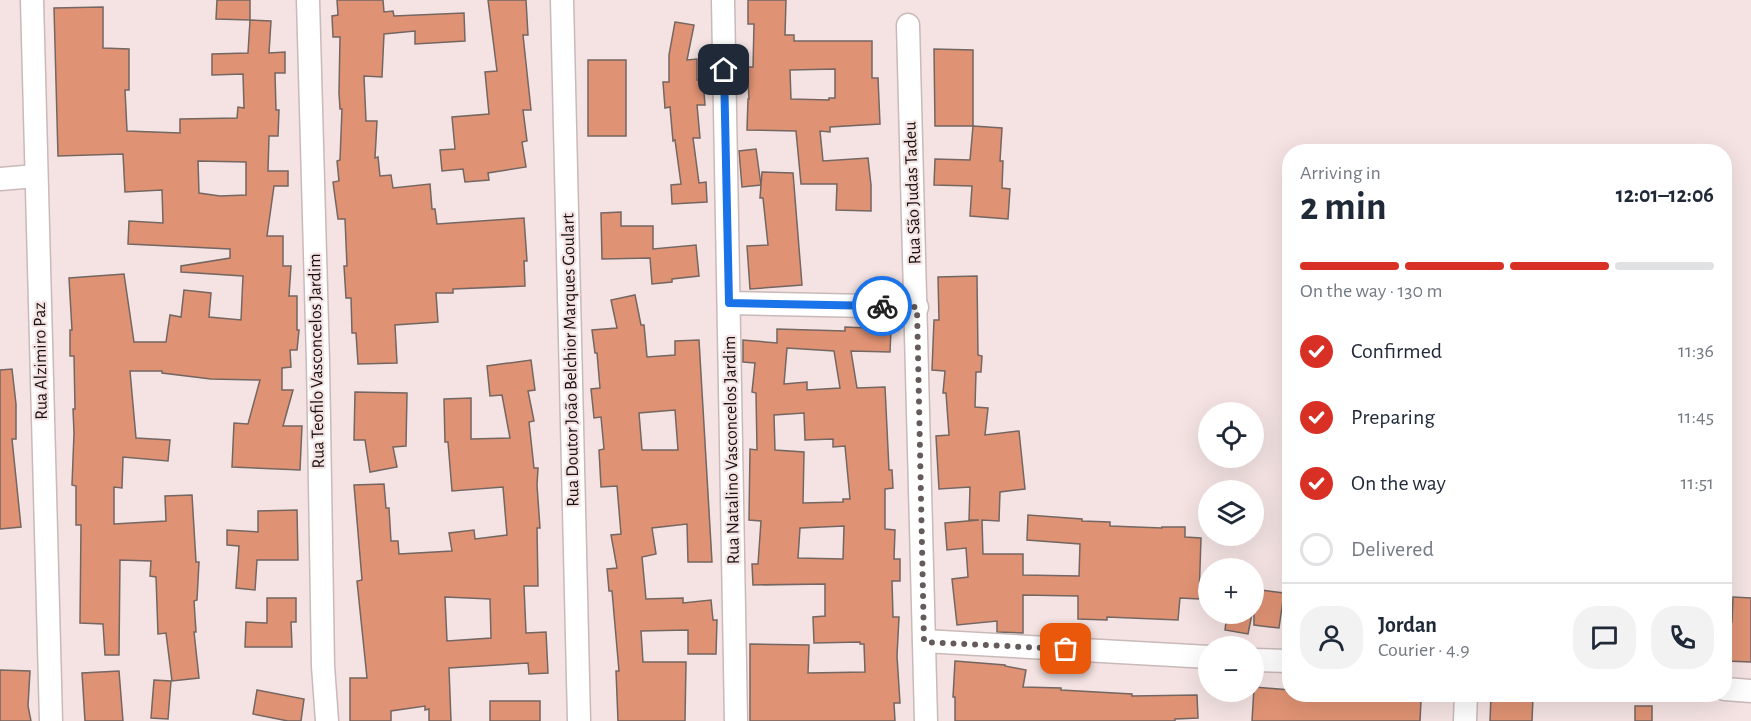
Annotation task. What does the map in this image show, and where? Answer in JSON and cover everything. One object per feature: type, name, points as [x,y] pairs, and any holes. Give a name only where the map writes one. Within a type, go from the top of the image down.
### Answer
[{"type":"street","name":"Rua Alzimiro Paz","points":[[32,0],[51,721]]},
{"type":"street","name":"Rua Teofilo Vasconcelos Jardim","points":[[308,0],[323,666],[327,721]]},
{"type":"street","name":"Rua Doutor João Belchior Marques Goulart","points":[[562,0],[579,721]]},
{"type":"street","name":"Rua Natalino Vasconcelos Jardim","points":[[723,0],[736,721]]},
{"type":"street","name":"Rua São Judas Tadeu","points":[[908,25],[926,721]]},
{"type":"street","points":[[0,179],[36,176]]},
{"type":"street","points":[[729,303],[917,307]]},
{"type":"street","points":[[924,642],[1198,656]]},
{"type":"street","points":[[1264,661],[1282,662]]},
{"type":"street","points":[[1732,690],[1751,691]]},
{"type":"street","points":[[1465,721],[1466,702]]},
{"type":"building","points":[[217,0],[250,0],[250,20],[216,19]]},
{"type":"building","points":[[337,0],[383,0],[384,12],[393,11],[394,16],[464,13],[465,41],[415,44],[415,31],[384,34],[382,77],[364,76],[366,121],[377,121],[375,158],[378,157],[380,176],[391,175],[393,188],[430,184],[432,209],[435,209],[437,224],[524,218],[527,261],[524,261],[525,286],[453,289],[453,293],[436,293],[438,322],[395,325],[397,363],[358,364],[356,333],[352,333],[351,298],[346,298],[345,219],[338,219],[333,182],[339,181],[337,161],[340,160],[342,109],[340,109],[339,93],[340,37],[333,37],[332,16],[338,15]]},
{"type":"building","points":[[488,0],[526,0],[528,35],[523,35],[531,110],[523,110],[527,141],[522,142],[526,167],[488,173],[489,180],[465,182],[463,169],[442,171],[440,150],[455,149],[452,117],[489,114],[485,72],[497,71]]},
{"type":"building","points":[[748,0],[786,0],[785,35],[794,35],[794,41],[872,41],[872,78],[878,78],[880,124],[830,127],[830,132],[820,131],[823,161],[868,158],[871,211],[836,210],[837,184],[801,184],[796,131],[747,130],[749,99],[747,67],[753,67],[754,24],[748,24]],"holes":[[[835,69],[835,98],[829,98],[829,100],[791,99],[790,70]]]},
{"type":"building","points":[[103,7],[103,48],[129,49],[129,90],[125,90],[127,131],[180,133],[180,119],[237,118],[238,107],[244,108],[243,74],[212,75],[212,54],[248,53],[250,20],[271,21],[269,53],[285,52],[285,73],[275,73],[276,110],[279,110],[278,136],[269,136],[268,171],[288,171],[288,186],[274,186],[267,236],[283,236],[283,266],[291,266],[289,296],[297,296],[297,330],[299,330],[297,350],[290,350],[291,367],[282,368],[282,390],[293,390],[283,426],[302,426],[300,470],[232,467],[234,423],[248,424],[260,380],[211,379],[162,373],[162,371],[130,371],[136,438],[170,440],[168,461],[123,457],[122,488],[114,487],[114,524],[166,521],[165,496],[192,495],[196,562],[199,562],[197,600],[194,601],[196,632],[194,632],[199,678],[172,681],[166,633],[158,634],[156,577],[150,576],[151,561],[120,560],[119,655],[105,655],[103,624],[80,623],[81,525],[76,525],[76,486],[72,485],[73,409],[75,409],[74,356],[70,356],[70,330],[72,330],[69,278],[124,274],[134,342],[166,342],[170,315],[181,317],[184,290],[211,293],[209,317],[241,320],[243,276],[181,272],[181,266],[230,258],[230,249],[128,244],[129,221],[163,223],[162,190],[125,192],[123,154],[58,156],[54,8]],"holes":[[[198,161],[246,162],[246,195],[220,196],[199,193]]]},
{"type":"building","points":[[675,22],[694,25],[687,60],[697,59],[697,80],[703,80],[705,105],[697,105],[700,138],[693,138],[699,183],[706,182],[707,202],[672,204],[671,185],[681,184],[675,140],[673,141],[670,107],[665,108],[663,82],[669,82],[669,55]]},
{"type":"building","points":[[934,49],[973,50],[973,126],[935,126]]},
{"type":"building","points":[[588,60],[626,60],[626,136],[588,136]]},
{"type":"building","points":[[973,126],[1002,128],[1000,161],[1003,161],[1002,188],[1010,189],[1008,219],[970,216],[972,186],[934,185],[935,159],[970,160]]},
{"type":"building","points":[[756,149],[761,185],[742,187],[739,151]]},
{"type":"building","points":[[762,172],[793,173],[802,285],[750,289],[747,246],[768,245],[763,198],[760,198]]},
{"type":"building","points":[[621,212],[621,226],[653,226],[653,249],[696,245],[699,276],[652,284],[650,258],[602,259],[601,213]]},
{"type":"building","points":[[977,276],[978,355],[982,356],[981,372],[976,372],[975,407],[988,408],[985,435],[1019,431],[1025,489],[1000,492],[999,521],[982,520],[983,554],[1023,554],[1023,575],[1079,576],[1080,544],[1027,540],[1028,515],[1110,522],[1110,526],[1185,527],[1185,537],[1198,538],[1198,546],[1201,546],[1200,558],[1198,558],[1198,599],[1180,598],[1178,620],[1107,617],[1107,620],[1078,619],[1078,596],[1023,595],[1023,633],[997,632],[997,621],[957,625],[952,579],[968,577],[966,548],[947,550],[945,523],[979,520],[969,520],[970,487],[939,489],[936,436],[949,435],[946,393],[943,393],[945,371],[932,370],[934,320],[939,320],[938,277]]},
{"type":"building","points":[[635,295],[641,325],[644,325],[647,357],[675,355],[675,341],[699,340],[712,562],[688,562],[687,524],[652,528],[656,554],[642,557],[646,599],[683,598],[683,603],[711,600],[713,620],[717,620],[716,654],[688,654],[688,630],[641,631],[643,662],[686,662],[685,721],[618,721],[616,671],[619,671],[612,591],[609,591],[607,569],[617,568],[611,535],[621,534],[617,486],[601,487],[599,450],[604,449],[601,417],[594,418],[591,389],[600,388],[597,353],[595,353],[592,330],[617,328],[611,300]],"holes":[[[675,410],[678,450],[642,450],[639,413]]]},
{"type":"building","points":[[845,327],[891,329],[890,352],[851,351],[857,388],[885,387],[889,470],[892,470],[893,488],[885,489],[885,529],[895,530],[894,559],[900,559],[900,581],[892,581],[893,617],[899,617],[897,656],[900,703],[894,703],[895,721],[750,721],[750,644],[809,645],[808,673],[865,672],[864,644],[860,642],[814,643],[813,617],[825,616],[825,584],[753,585],[752,564],[758,564],[761,521],[749,520],[750,449],[757,450],[756,393],[752,392],[755,363],[743,362],[743,340],[777,343],[777,329],[845,331]],"holes":[[[787,348],[834,351],[840,388],[807,390],[807,382],[784,384]],[[804,413],[805,440],[833,439],[833,447],[845,446],[850,499],[843,499],[843,502],[803,503],[804,452],[775,450],[774,415]],[[844,526],[843,559],[798,558],[800,528]]]},
{"type":"building","points":[[531,360],[535,390],[528,391],[534,421],[529,422],[534,468],[538,468],[540,528],[537,528],[538,586],[524,586],[526,633],[546,632],[548,673],[529,674],[528,663],[449,668],[451,721],[429,721],[429,709],[425,710],[425,706],[391,711],[391,721],[350,721],[350,678],[367,678],[357,581],[362,580],[354,485],[384,484],[386,508],[389,508],[391,541],[398,541],[399,554],[452,551],[449,533],[474,530],[475,539],[507,535],[503,487],[452,491],[448,442],[445,442],[444,399],[471,398],[471,439],[510,438],[502,395],[490,396],[487,366]],"holes":[[[445,597],[490,599],[491,638],[447,641]]]},
{"type":"building","points":[[12,369],[16,404],[16,439],[12,439],[21,527],[0,529],[0,370]]},
{"type":"building","points":[[355,392],[407,393],[406,446],[393,447],[397,467],[370,472],[365,440],[354,440]]},
{"type":"building","points":[[297,510],[298,560],[257,560],[255,590],[236,588],[239,546],[227,545],[227,530],[258,532],[258,511]]},
{"type":"building","points":[[1264,590],[1282,593],[1279,628],[1254,625],[1264,624]]},
{"type":"building","points":[[1733,597],[1751,598],[1751,662],[1732,661]]},
{"type":"building","points":[[267,598],[296,598],[296,622],[291,622],[292,647],[245,647],[246,622],[267,623]]},
{"type":"building","points":[[1226,624],[1250,624],[1248,634],[1225,630]]},
{"type":"building","points":[[955,661],[1005,665],[1026,670],[1023,687],[1061,688],[1061,690],[1132,694],[1132,696],[1197,695],[1198,718],[1175,719],[1175,721],[955,721],[955,697],[953,697]]},
{"type":"building","points":[[0,670],[30,671],[28,706],[31,721],[0,721]]},
{"type":"building","points":[[119,671],[123,721],[85,721],[82,673]]},
{"type":"building","points":[[154,680],[171,681],[168,719],[151,718]]},
{"type":"building","points":[[1264,688],[1282,689],[1282,702],[1421,702],[1420,721],[1252,721],[1253,702],[1264,702]]},
{"type":"building","points":[[257,690],[304,699],[301,721],[288,721],[253,714]]},
{"type":"building","points":[[490,701],[540,701],[540,721],[490,721]]},
{"type":"building","points":[[1491,702],[1533,702],[1532,721],[1490,721]]},
{"type":"building","points":[[1635,706],[1652,706],[1652,721],[1635,721]]},
{"type":"way so far","points":[[882,306],[917,307],[924,642],[1066,649]]},
{"type":"route","points":[[724,70],[729,303],[882,306]]}]
